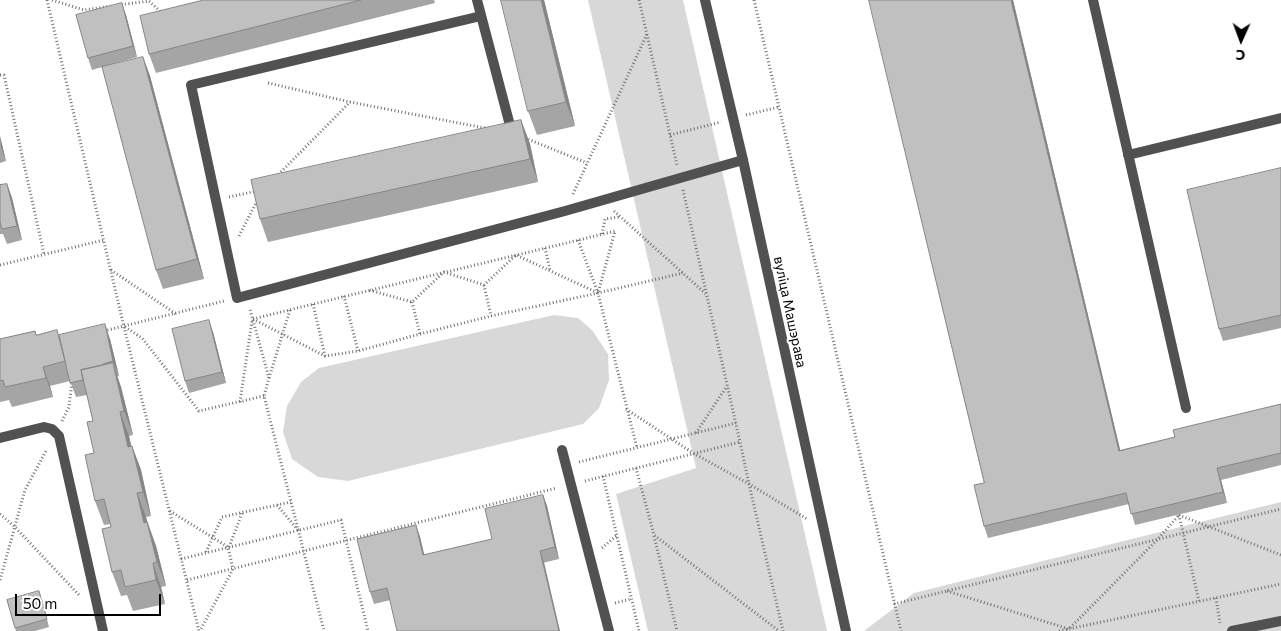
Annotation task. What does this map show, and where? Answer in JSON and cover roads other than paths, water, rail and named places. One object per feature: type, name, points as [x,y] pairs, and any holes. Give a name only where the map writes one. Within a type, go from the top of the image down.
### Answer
[{"type":"street","points":[[477,0],[512,133]]},
{"type":"street","name":"вуліца Машэрава","points":[[704,0],[743,160],[846,631]]},
{"type":"street","points":[[1093,0],[1186,408]]},
{"type":"street","points":[[481,16],[191,85],[228,256],[242,297],[602,201],[743,160]]},
{"type":"street","points":[[1128,155],[1281,118]]},
{"type":"street","points":[[0,438],[44,427],[52,429],[59,436],[103,631]]},
{"type":"street","points":[[562,450],[609,631]]},
{"type":"street","points":[[1232,631],[1281,620]]}]
